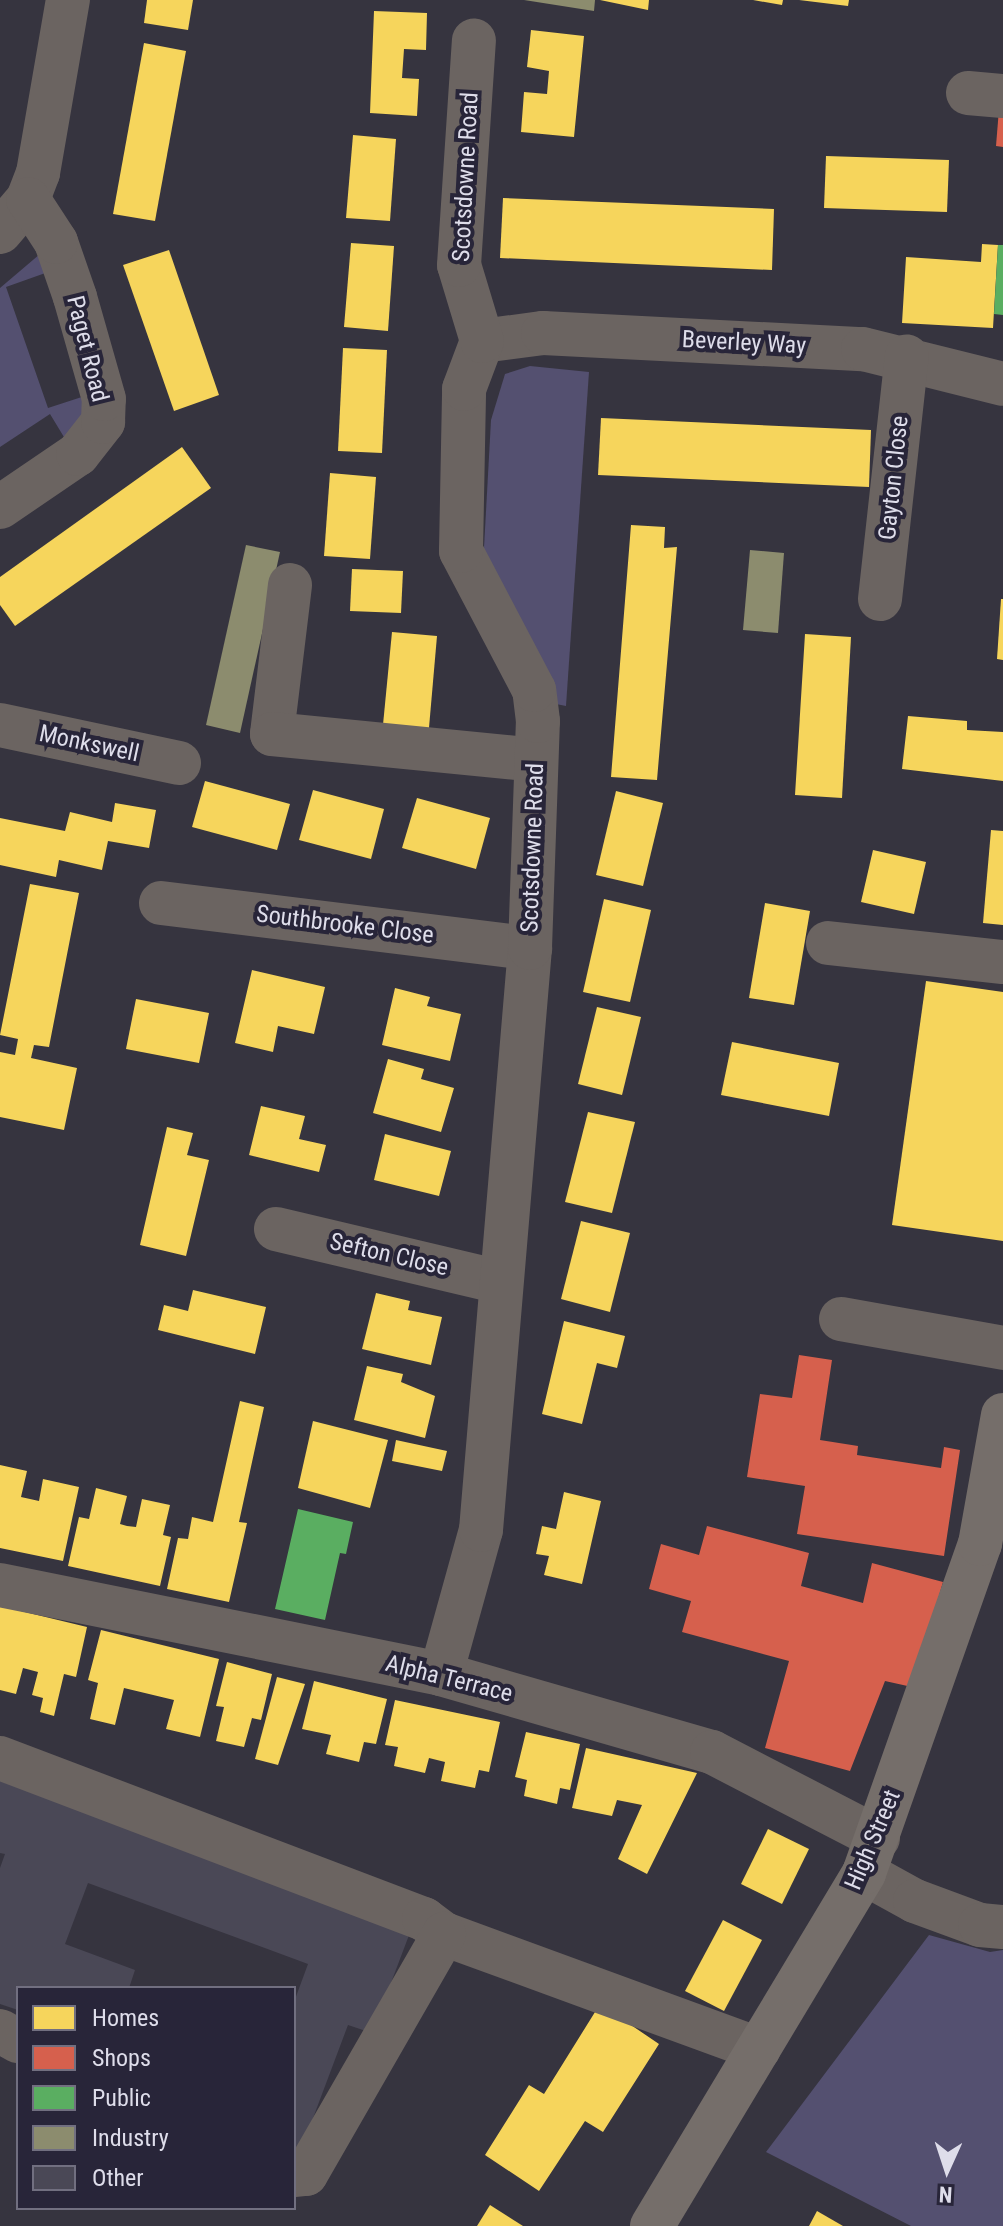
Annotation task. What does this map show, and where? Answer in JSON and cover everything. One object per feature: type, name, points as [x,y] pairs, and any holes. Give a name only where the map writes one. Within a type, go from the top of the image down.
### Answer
[{"type":"main road","name":"High Street","points":[[652,2226],[871,1856],[980,1544],[1003,1415]]},
{"type":"street","points":[[0,232],[28,199],[38,173],[68,0]]},
{"type":"street","name":"Scotsdowne Road","points":[[441,1674],[481,1530],[530,948],[536,760],[534,690],[461,551],[464,389],[482,341],[459,265],[474,40]]},
{"type":"street","name":"Paget Road","points":[[0,507],[78,454],[103,422],[104,399],[75,297],[56,242],[28,199]]},
{"type":"street","name":"Beverley Way","points":[[482,341],[543,333],[863,349],[907,356],[1003,384]]},
{"type":"street","name":"Gayton Close","points":[[880,599],[907,356]]},
{"type":"street","points":[[290,585],[272,734],[536,760]]},
{"type":"street","name":"Monkswell","points":[[0,725],[179,763]]},
{"type":"street","name":"Southbrooke Close","points":[[161,903],[530,948]]},
{"type":"street","points":[[828,943],[1003,962]]},
{"type":"street","name":"Sefton Close","points":[[276,1229],[501,1282]]},
{"type":"street","points":[[841,1319],[1003,1348]]},
{"type":"street","name":"Alpha Terrace","points":[[0,1585],[441,1674],[712,1752],[871,1856],[915,1901],[980,1925],[1003,1927]]},
{"type":"street","points":[[0,1758],[424,1919],[444,1934],[759,2049]]},
{"type":"street","points":[[296,2175],[306,2174],[444,1934]]},
{"type":"shaded area","points":[[40,254],[51,271],[6,287],[48,408],[91,394],[70,447],[50,414],[0,447],[0,288]]},
{"type":"shaded area","points":[[530,366],[589,372],[566,706],[556,704],[483,566],[491,420],[505,374]]},
{"type":"shaded area","points":[[929,1935],[990,1952],[1003,1950],[1003,2226],[911,2226],[766,2152]]},
{"type":"building: Homes","points":[[147,0],[193,0],[188,30],[144,23]]},
{"type":"building: Homes","points":[[600,0],[649,0],[648,10]]},
{"type":"building: Homes","points":[[753,0],[783,0],[782,5]]},
{"type":"building: Homes","points":[[799,0],[849,0],[848,6]]},
{"type":"building: Homes","points":[[374,11],[427,13],[426,50],[404,49],[402,78],[419,79],[417,116],[370,113]]},
{"type":"building: Homes","points":[[531,30],[584,36],[574,137],[521,132],[524,92],[547,94],[549,71],[527,67]]},
{"type":"building: Homes","points":[[144,43],[186,51],[155,221],[113,214]]},
{"type":"building: Homes","points":[[353,135],[396,139],[390,221],[346,218]]},
{"type":"building: Homes","points":[[826,156],[949,160],[947,212],[824,208]]},
{"type":"building: Homes","points":[[503,198],[774,209],[772,270],[500,258]]},
{"type":"building: Homes","points":[[351,243],[394,246],[388,331],[344,327]]},
{"type":"building: Homes","points":[[982,244],[998,245],[993,328],[902,323],[906,257],[981,262]]},
{"type":"building: Homes","points":[[169,250],[219,395],[174,411],[123,265]]},
{"type":"building: Homes","points":[[343,348],[387,350],[382,453],[338,451]]},
{"type":"building: Homes","points":[[601,418],[871,430],[869,487],[598,475]]},
{"type":"building: Homes","points":[[182,447],[211,488],[15,626],[0,605],[0,577]]},
{"type":"building: Homes","points":[[330,473],[376,477],[370,559],[324,556]]},
{"type":"building: Homes","points":[[631,525],[665,527],[664,548],[677,547],[657,780],[611,777]]},
{"type":"building: Homes","points":[[352,569],[403,571],[401,613],[350,611]]},
{"type":"building: Homes","points":[[1003,599],[1003,660],[997,659]]},
{"type":"building: Homes","points":[[392,632],[437,636],[428,739],[382,735]]},
{"type":"building: Homes","points":[[805,634],[851,637],[842,798],[795,795]]},
{"type":"building: Homes","points":[[908,716],[967,721],[967,730],[1003,732],[1003,781],[902,769]]},
{"type":"building: Homes","points":[[205,781],[290,804],[277,850],[192,827]]},
{"type":"building: Homes","points":[[313,790],[384,809],[371,859],[299,840]]},
{"type":"building: Homes","points":[[616,791],[663,803],[643,886],[596,875]]},
{"type":"building: Homes","points":[[417,798],[490,818],[476,869],[402,848]]},
{"type":"building: Homes","points":[[115,803],[156,810],[149,848],[108,841],[102,870],[59,860],[56,877],[0,865],[0,818],[65,831],[70,812],[112,822]]},
{"type":"building: Homes","points":[[991,830],[1003,831],[1003,925],[983,923]]},
{"type":"building: Homes","points":[[873,850],[926,862],[914,914],[861,902]]},
{"type":"building: Homes","points":[[30,884],[79,893],[49,1047],[34,1045],[31,1058],[77,1068],[64,1130],[0,1117],[0,1052],[15,1055],[18,1039],[0,1035]]},
{"type":"building: Homes","points":[[604,899],[651,910],[630,1002],[583,992]]},
{"type":"building: Homes","points":[[765,903],[810,911],[794,1005],[749,998]]},
{"type":"building: Homes","points":[[252,970],[325,987],[314,1034],[278,1026],[273,1052],[235,1043]]},
{"type":"building: Homes","points":[[926,981],[1003,992],[1003,1241],[892,1225]]},
{"type":"building: Homes","points":[[395,988],[430,997],[427,1006],[461,1014],[450,1061],[382,1045]]},
{"type":"building: Homes","points":[[136,999],[209,1013],[199,1063],[126,1049]]},
{"type":"building: Homes","points":[[597,1007],[641,1017],[622,1095],[578,1084]]},
{"type":"building: Homes","points":[[732,1042],[839,1063],[829,1116],[721,1095]]},
{"type":"building: Homes","points":[[388,1059],[424,1069],[421,1079],[454,1088],[441,1132],[373,1113]]},
{"type":"building: Homes","points":[[261,1106],[305,1116],[299,1139],[326,1145],[319,1172],[249,1155]]},
{"type":"building: Homes","points":[[588,1112],[635,1122],[612,1213],[565,1202]]},
{"type":"building: Homes","points":[[167,1127],[193,1133],[187,1155],[209,1160],[186,1256],[140,1245]]},
{"type":"building: Homes","points":[[385,1134],[451,1151],[439,1196],[374,1180]]},
{"type":"building: Homes","points":[[581,1221],[630,1233],[610,1312],[561,1299]]},
{"type":"building: Homes","points":[[193,1290],[266,1307],[255,1354],[158,1330],[164,1305],[188,1311]]},
{"type":"building: Homes","points":[[376,1293],[410,1301],[408,1310],[442,1317],[431,1365],[362,1349]]},
{"type":"building: Homes","points":[[564,1321],[625,1336],[617,1368],[597,1363],[582,1424],[542,1414]]},
{"type":"building: Homes","points":[[367,1366],[403,1374],[401,1382],[435,1396],[425,1438],[354,1420]]},
{"type":"building: Homes","points":[[240,1401],[264,1407],[239,1522],[247,1523],[229,1602],[167,1589],[178,1538],[188,1539],[192,1517],[213,1522]]},
{"type":"building: Homes","points":[[313,1421],[388,1440],[370,1508],[298,1488]]},
{"type":"building: Homes","points":[[396,1440],[447,1451],[442,1471],[392,1461]]},
{"type":"building: Homes","points":[[0,1465],[27,1471],[21,1497],[39,1501],[43,1479],[79,1487],[63,1561],[0,1548]]},
{"type":"building: Homes","points":[[96,1488],[127,1496],[120,1524],[127,1526],[136,1527],[142,1499],[170,1505],[163,1535],[171,1537],[160,1586],[68,1566],[79,1517],[89,1519]]},
{"type":"building: Homes","points":[[564,1492],[601,1501],[582,1584],[544,1575],[549,1556],[536,1554],[542,1526],[556,1529]]},
{"type":"building: Homes","points":[[0,1606],[87,1627],[76,1677],[64,1674],[54,1716],[40,1712],[43,1698],[32,1695],[38,1672],[23,1668],[16,1694],[0,1690]]},
{"type":"building: Homes","points":[[101,1630],[219,1659],[200,1737],[166,1729],[174,1700],[124,1688],[115,1725],[90,1719],[98,1683],[88,1680]]},
{"type":"building: Homes","points":[[227,1662],[272,1674],[261,1720],[252,1718],[244,1747],[216,1741],[224,1707],[216,1706]]},
{"type":"building: Homes","points":[[277,1677],[305,1684],[278,1765],[255,1759]]},
{"type":"building: Homes","points":[[314,1681],[387,1699],[376,1744],[364,1742],[359,1762],[326,1754],[331,1735],[302,1729]]},
{"type":"building: Homes","points":[[395,1700],[500,1722],[489,1772],[479,1770],[475,1788],[441,1781],[445,1762],[429,1758],[425,1773],[394,1766],[398,1747],[385,1745]]},
{"type":"building: Homes","points":[[526,1732],[580,1744],[570,1790],[560,1788],[557,1804],[524,1796],[527,1780],[515,1777]]},
{"type":"building: Homes","points":[[586,1748],[697,1773],[647,1874],[618,1859],[642,1805],[617,1800],[612,1816],[572,1808]]},
{"type":"building: Homes","points":[[768,1829],[809,1849],[782,1904],[741,1884]]},
{"type":"building: Homes","points":[[723,1920],[762,1940],[724,2011],[685,1991]]},
{"type":"building: Homes","points":[[600,2004],[659,2044],[603,2132],[585,2121],[539,2191],[485,2155],[529,2085],[544,2094]]},
{"type":"building: Homes","points":[[490,2205],[523,2226],[477,2226]]},
{"type":"building: Homes","points":[[817,2211],[843,2226],[809,2226]]},
{"type":"building: Shops","points":[[999,109],[1003,109],[1003,147],[996,146]]},
{"type":"building: Shops","points":[[799,1355],[832,1360],[820,1440],[858,1446],[857,1455],[941,1468],[944,1447],[960,1450],[944,1556],[797,1534],[805,1486],[747,1477],[760,1394],[792,1398]]},
{"type":"building: Shops","points":[[707,1526],[809,1553],[801,1586],[863,1603],[872,1563],[943,1582],[912,1687],[885,1681],[850,1771],[765,1748],[789,1661],[682,1632],[691,1601],[649,1589],[661,1544],[699,1555]]},
{"type":"building: Public","points":[[998,245],[1003,245],[1003,315],[994,314]]},
{"type":"building: Public","points":[[298,1509],[353,1522],[346,1554],[340,1553],[325,1620],[275,1609]]},
{"type":"building: Industry","points":[[524,0],[595,0],[594,11]]},
{"type":"building: Industry","points":[[246,545],[280,552],[240,733],[206,725]]},
{"type":"building: Industry","points":[[750,550],[784,553],[778,633],[743,630]]},
{"type":"building: Other","points":[[0,1769],[414,1922],[372,2033],[348,2025],[298,2158],[296,1997],[308,1964],[88,1883],[65,1944],[135,1970],[130,1986],[16,1986],[16,2009],[0,2004],[0,1868],[5,1854],[0,1853]]}]
